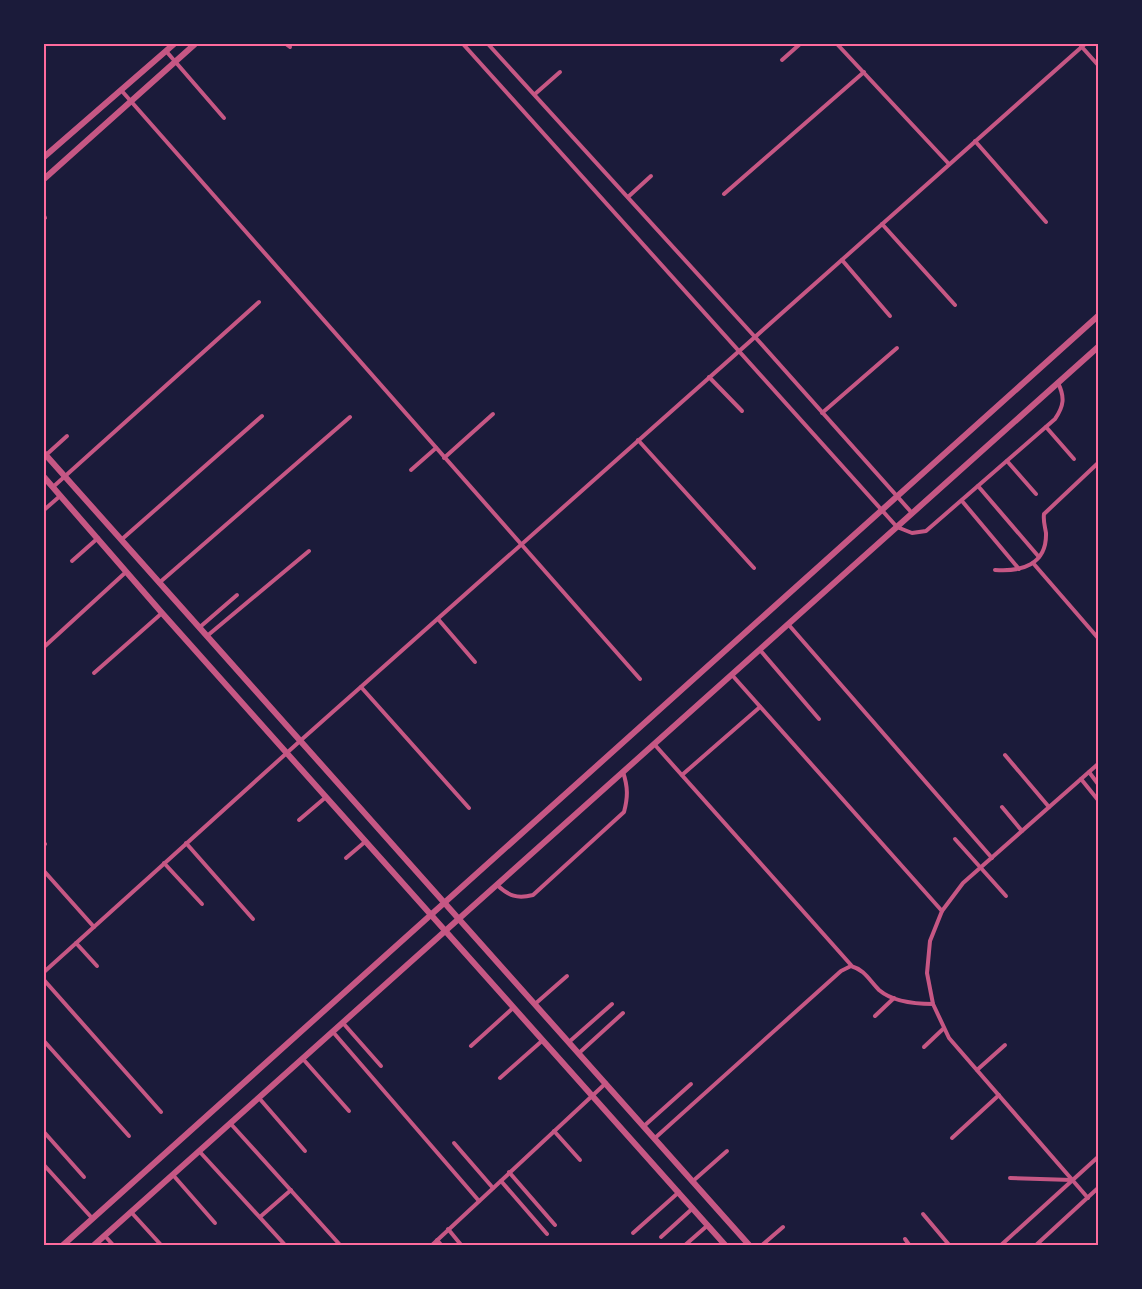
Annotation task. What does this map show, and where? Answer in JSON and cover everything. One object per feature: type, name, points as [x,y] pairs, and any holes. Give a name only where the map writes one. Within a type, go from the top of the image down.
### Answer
[{"type":"street","points":[[44,157],[174,44]]},
{"type":"street","points":[[44,179],[195,44]]},
{"type":"street","points":[[62,1245],[1098,316]]},
{"type":"street","points":[[93,1245],[1098,347]]},
{"type":"street","points":[[45,454],[750,1245]]},
{"type":"street","points":[[44,477],[162,613],[726,1245]]},
{"type":"lane","points":[[463,44],[897,527],[912,533],[926,531],[1055,419],[1062,408],[1064,395],[1058,383]]},
{"type":"lane","points":[[488,44],[755,336],[912,513]]},
{"type":"lane","points":[[782,60],[800,44]]},
{"type":"lane","points":[[837,44],[949,164]]},
{"type":"lane","points":[[44,972],[300,741],[1083,45],[1098,65]]},
{"type":"lane","points":[[166,51],[224,118]]},
{"type":"lane","points":[[535,94],[560,72]]},
{"type":"lane","points":[[724,194],[864,72]]},
{"type":"lane","points":[[121,90],[640,679]]},
{"type":"lane","points":[[975,141],[1046,222]]},
{"type":"lane","points":[[628,197],[651,176]]},
{"type":"lane","points":[[882,224],[955,305]]},
{"type":"lane","points":[[842,260],[891,316]]},
{"type":"lane","points":[[53,487],[259,302]]},
{"type":"lane","points":[[822,413],[897,348]]},
{"type":"lane","points":[[709,377],[742,411]]},
{"type":"lane","points":[[444,458],[493,414]]},
{"type":"lane","points":[[121,540],[262,416]]},
{"type":"lane","points":[[159,584],[350,417]]},
{"type":"lane","points":[[1046,427],[1074,459]]},
{"type":"lane","points":[[45,454],[67,436]]},
{"type":"lane","points":[[638,440],[754,568]]},
{"type":"lane","points":[[411,470],[436,448]]},
{"type":"lane","points":[[1007,461],[1036,494]]},
{"type":"lane","points":[[995,570],[1020,570],[1039,557],[1046,534],[1044,514],[1098,463]]},
{"type":"lane","points":[[978,486],[1039,557]]},
{"type":"lane","points":[[44,510],[60,495]]},
{"type":"lane","points":[[962,501],[1020,570]]},
{"type":"lane","points":[[72,561],[98,538]]},
{"type":"lane","points":[[207,637],[309,551]]},
{"type":"lane","points":[[1033,563],[1098,638]]},
{"type":"lane","points":[[44,647],[126,571]]},
{"type":"lane","points":[[199,628],[237,595]]},
{"type":"lane","points":[[94,673],[162,613]]},
{"type":"lane","points":[[438,619],[475,662]]},
{"type":"lane","points":[[788,624],[992,858]]},
{"type":"lane","points":[[760,650],[819,719]]},
{"type":"lane","points":[[732,675],[942,911]]},
{"type":"lane","points":[[361,687],[469,808]]},
{"type":"lane","points":[[682,775],[760,706]]},
{"type":"lane","points":[[654,744],[851,966],[861,969],[880,991],[894,998],[906,1002],[933,1004]]},
{"type":"lane","points":[[1005,754],[1049,807]]},
{"type":"lane","points":[[1088,1198],[944,1029],[933,1004],[927,973],[930,941],[942,911],[963,883],[1098,764]]},
{"type":"lane","points":[[497,885],[508,895],[520,898],[533,896],[624,812],[627,786],[623,772]]},
{"type":"lane","points":[[1089,772],[1098,784]]},
{"type":"lane","points":[[1081,779],[1098,800]]},
{"type":"lane","points":[[299,820],[326,796]]},
{"type":"lane","points":[[1002,807],[1022,831]]},
{"type":"lane","points":[[955,839],[1006,896]]},
{"type":"lane","points":[[346,858],[366,841]]},
{"type":"lane","points":[[186,843],[253,919]]},
{"type":"lane","points":[[164,863],[202,904]]},
{"type":"lane","points":[[44,870],[94,927]]},
{"type":"lane","points":[[75,943],[96,966]]},
{"type":"lane","points":[[655,1138],[841,971],[851,966]]},
{"type":"lane","points":[[535,1004],[567,976]]},
{"type":"lane","points":[[44,980],[161,1112]]},
{"type":"lane","points":[[875,1016],[894,998]]},
{"type":"lane","points":[[569,1042],[612,1004]]},
{"type":"lane","points":[[471,1046],[514,1007]]},
{"type":"lane","points":[[579,1053],[623,1013]]},
{"type":"lane","points":[[343,1022],[381,1066]]},
{"type":"lane","points":[[924,1047],[944,1029]]},
{"type":"lane","points":[[332,1032],[479,1201]]},
{"type":"lane","points":[[500,1078],[543,1040]]},
{"type":"lane","points":[[44,1041],[129,1136]]},
{"type":"lane","points":[[977,1070],[1005,1045]]},
{"type":"lane","points":[[303,1058],[349,1112]]},
{"type":"lane","points":[[431,1245],[606,1083]]},
{"type":"lane","points":[[644,1126],[691,1084]]},
{"type":"lane","points":[[952,1138],[999,1095]]},
{"type":"lane","points":[[258,1098],[305,1151]]},
{"type":"lane","points":[[230,1123],[341,1245]]},
{"type":"lane","points":[[554,1131],[580,1160]]},
{"type":"lane","points":[[44,1132],[84,1177]]},
{"type":"lane","points":[[454,1143],[493,1188]]},
{"type":"lane","points":[[199,1151],[286,1245]]},
{"type":"lane","points":[[693,1181],[727,1151]]},
{"type":"lane","points":[[1000,1245],[1098,1158]]},
{"type":"lane","points":[[44,1165],[92,1218]]},
{"type":"lane","points":[[509,1172],[555,1225]]},
{"type":"lane","points":[[173,1174],[215,1223]]},
{"type":"lane","points":[[1010,1178],[1073,1180]]},
{"type":"lane","points":[[501,1181],[547,1234]]},
{"type":"lane","points":[[1035,1245],[1098,1188]]},
{"type":"lane","points":[[260,1217],[291,1190]]},
{"type":"lane","points":[[633,1233],[679,1192]]},
{"type":"lane","points":[[661,1237],[693,1208]]},
{"type":"lane","points":[[131,1212],[162,1245]]},
{"type":"lane","points":[[923,1214],[950,1245]]},
{"type":"lane","points":[[684,1245],[708,1225]]},
{"type":"lane","points":[[762,1245],[783,1227]]},
{"type":"lane","points":[[448,1229],[462,1245]]},
{"type":"lane","points":[[105,1235],[114,1245]]},
{"type":"lane","points":[[905,1239],[910,1245]]},
{"type":"lane","points":[[437,1240],[442,1245]]}]
